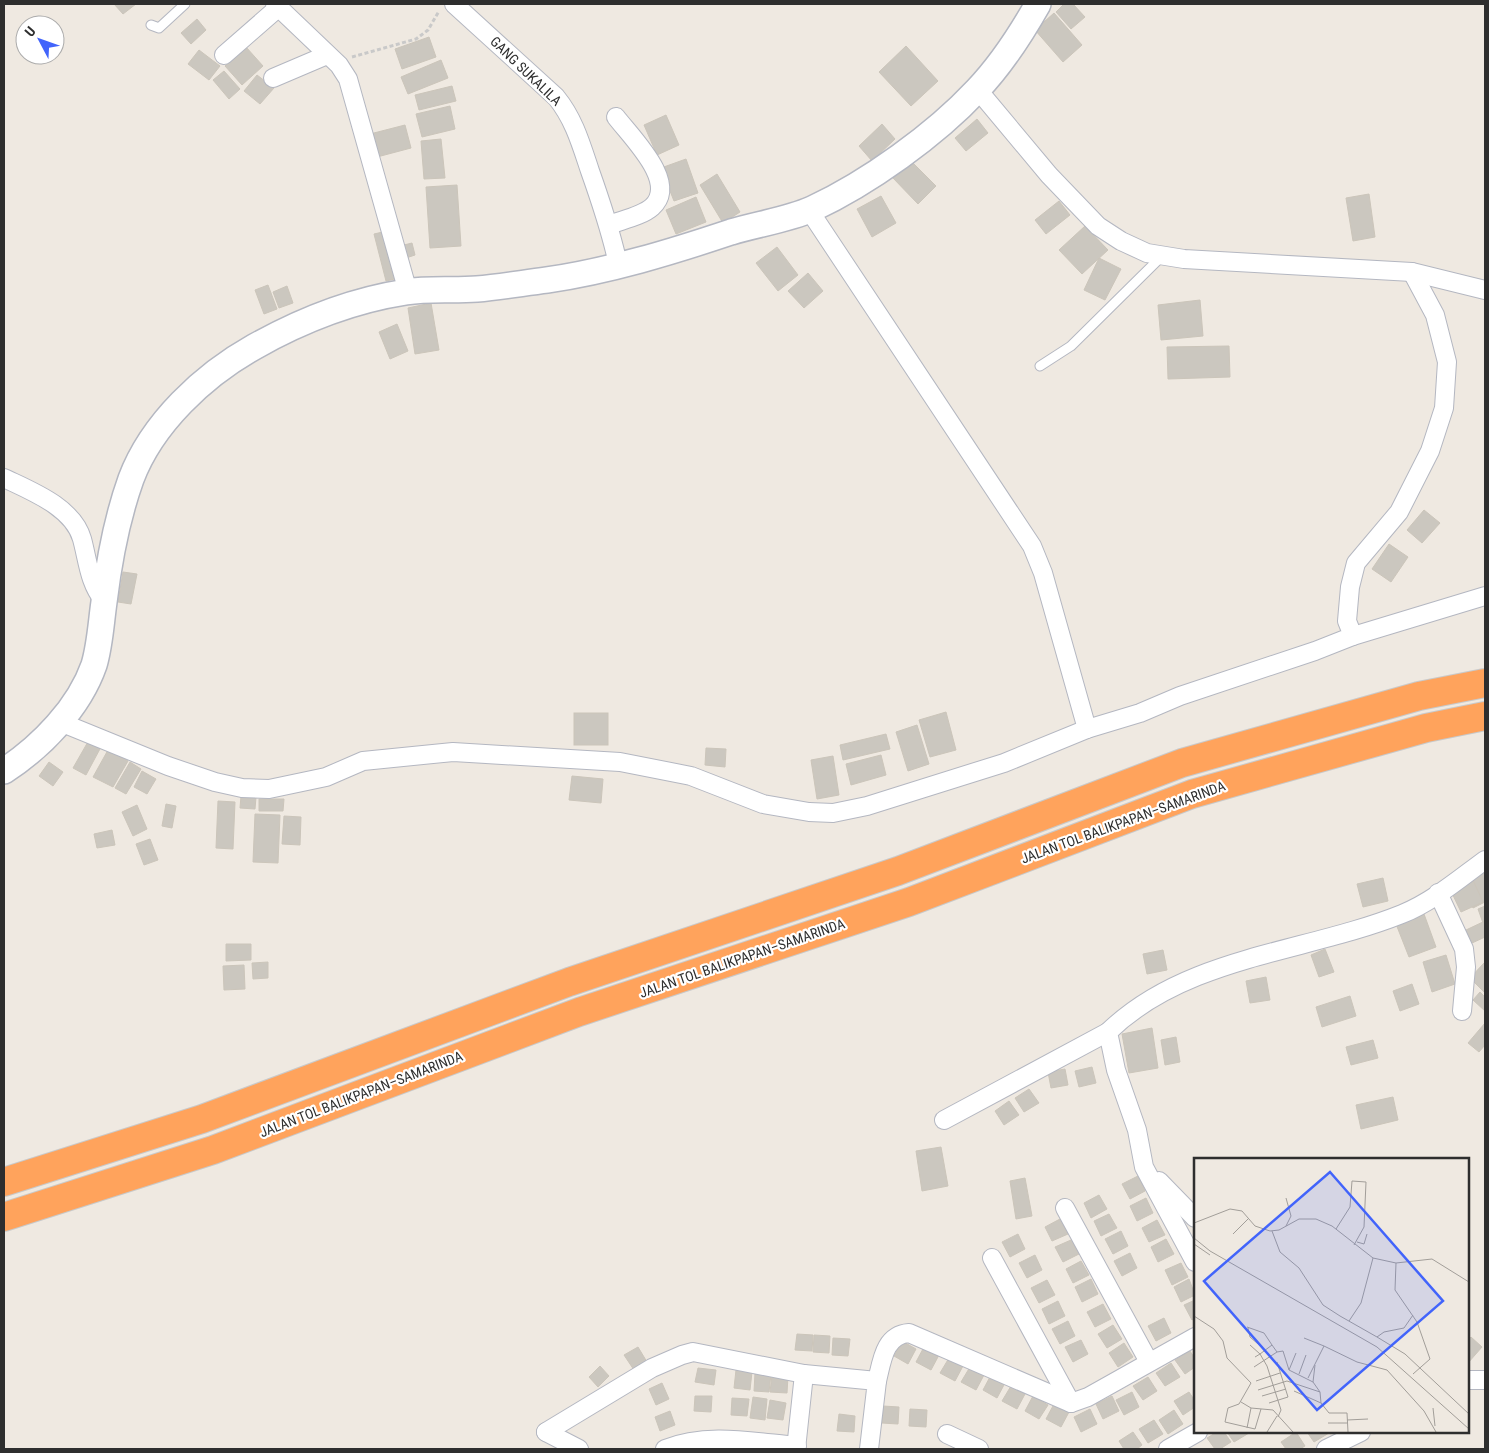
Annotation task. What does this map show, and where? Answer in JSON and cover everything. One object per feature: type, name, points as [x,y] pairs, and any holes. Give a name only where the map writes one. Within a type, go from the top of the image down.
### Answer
[{"type":"highway","points":[[4,1182],[202,1119],[569,982],[898,871],[1182,763],[1419,696],[1485,683]]},
{"type":"highway","name":"JALAN TOL BALIKPAPAN–SAMARINDA","points":[[4,1217],[213,1150],[580,1012],[909,902],[1192,794],[1426,728],[1485,716]]},
{"type":"street","points":[[4,771],[46,737],[60,722],[80,694],[93,668],[99,645],[113,548],[132,477],[159,429],[179,406],[225,366],[254,347],[336,310],[408,292],[478,288],[551,279],[669,253],[746,227],[809,210],[848,190],[902,154],[978,90],[1022,32],[1038,4]]},
{"type":"street","name":"GANG SUKALILA","points":[[448,5],[556,97],[566,110],[575,126],[609,225],[618,264]]},
{"type":"street","points":[[224,55],[277,6],[333,60],[348,79],[408,292]]},
{"type":"street","points":[[273,78],[333,60]]},
{"type":"street","points":[[978,90],[1049,175],[1098,226],[1121,241],[1147,253],[1251,264],[1412,272],[1485,290]]},
{"type":"street","points":[[609,225],[651,209],[659,199],[662,189],[659,175],[616,117]]},
{"type":"street","points":[[809,210],[1032,546],[1043,573],[1087,729]]},
{"type":"street","points":[[1353,636],[1347,621],[1350,587],[1356,563],[1400,512],[1430,451],[1444,408],[1447,362],[1435,315],[1412,272]]},
{"type":"street","points":[[4,478],[58,508],[73,522],[82,539],[95,589],[104,601]]},
{"type":"street","points":[[60,722],[168,766],[215,782],[242,788],[269,789],[326,777],[363,761],[462,752],[620,762],[691,776],[763,804],[808,812],[833,813],[867,806],[1004,763],[1087,729],[1140,713],[1180,696],[1315,651],[1353,636],[1485,596]]},
{"type":"street","points":[[944,1120],[1108,1032],[1123,1017],[1156,996],[1199,975],[1403,913],[1485,860]]},
{"type":"street","points":[[1438,892],[1464,949],[1466,967],[1462,1011]]},
{"type":"street","points":[[1108,1032],[1116,1070],[1136,1130],[1144,1167],[1194,1260]]},
{"type":"street","points":[[1144,1167],[1194,1217]]},
{"type":"street","points":[[1065,1208],[1149,1362]]},
{"type":"street","points":[[992,1258],[1071,1403]]},
{"type":"street","points":[[869,1449],[877,1381],[885,1350],[891,1340],[899,1334],[909,1332],[1071,1403],[1088,1397],[1194,1338]]},
{"type":"street","points":[[579,1449],[546,1432],[652,1368],[693,1352],[804,1374],[877,1381]]},
{"type":"street","points":[[665,1449],[681,1443],[714,1438],[797,1448],[804,1374]]},
{"type":"street","points":[[1469,1380],[1485,1380]]},
{"type":"street","points":[[1168,1449],[1196,1433]]},
{"type":"street","points":[[1326,1449],[1359,1433]]},
{"type":"street","points":[[947,1434],[979,1449]]},
{"type":"lane","points":[[151,25],[159,28],[185,4]]},
{"type":"lane","points":[[1040,366],[1071,346],[1162,256]]},
{"type":"path","points":[[333,60],[416,39],[428,30],[448,5]]},
{"type":"building","points":[[114,4],[136,4],[123,14]]},
{"type":"building","points":[[1064,4],[1073,4],[1085,17],[1071,29],[1056,12]]},
{"type":"building","points":[[1054,13],[1082,45],[1063,62],[1035,30]]},
{"type":"building","points":[[197,19],[206,30],[191,44],[181,33]]},
{"type":"building","points":[[429,37],[436,57],[402,69],[395,49]]},
{"type":"building","points":[[906,46],[938,81],[911,106],[879,72]]},
{"type":"building","points":[[246,47],[263,66],[242,85],[225,66]]},
{"type":"building","points":[[199,50],[220,66],[209,80],[188,64]]},
{"type":"building","points":[[441,60],[448,78],[408,94],[401,77]]},
{"type":"building","points":[[224,71],[240,89],[229,99],[213,80]]},
{"type":"building","points":[[257,75],[274,88],[260,104],[244,91]]},
{"type":"building","points":[[452,86],[456,101],[419,110],[415,95]]},
{"type":"building","points":[[450,106],[455,129],[422,137],[416,114]]},
{"type":"building","points":[[666,115],[679,145],[657,155],[644,125]]},
{"type":"building","points":[[977,119],[988,133],[966,151],[955,138]]},
{"type":"building","points":[[882,124],[895,139],[872,161],[859,146]]},
{"type":"building","points":[[405,125],[411,148],[377,157],[370,134]]},
{"type":"building","points":[[441,139],[445,178],[424,179],[421,141]]},
{"type":"building","points":[[686,159],[698,193],[674,201],[661,168]]},
{"type":"building","points":[[911,161],[936,186],[918,204],[893,178]]},
{"type":"building","points":[[717,174],[740,212],[723,223],[700,185]]},
{"type":"building","points":[[457,185],[461,246],[430,248],[426,187]]},
{"type":"building","points":[[1369,194],[1375,237],[1353,241],[1346,198]]},
{"type":"building","points":[[881,196],[896,223],[872,237],[857,209]]},
{"type":"building","points":[[696,197],[706,222],[676,234],[666,210]]},
{"type":"building","points":[[1059,201],[1070,215],[1046,234],[1035,220]]},
{"type":"building","points":[[1085,226],[1108,250],[1082,274],[1059,250]]},
{"type":"building","points":[[387,231],[399,278],[386,281],[374,234]]},
{"type":"building","points":[[412,243],[415,255],[403,259],[400,246]]},
{"type":"building","points":[[777,247],[798,275],[778,291],[756,263]]},
{"type":"building","points":[[1099,258],[1121,269],[1105,300],[1084,290]]},
{"type":"building","points":[[808,273],[823,291],[804,308],[788,291]]},
{"type":"building","points":[[268,285],[277,309],[264,314],[255,290]]},
{"type":"building","points":[[287,286],[293,303],[279,308],[273,292]]},
{"type":"building","points":[[1200,300],[1203,336],[1161,340],[1158,305]]},
{"type":"building","points":[[431,303],[439,350],[415,354],[408,308]]},
{"type":"building","points":[[397,324],[408,351],[390,359],[379,332]]},
{"type":"building","points":[[1229,346],[1230,377],[1168,379],[1167,347]]},
{"type":"building","points":[[1424,510],[1440,523],[1422,543],[1407,530]]},
{"type":"building","points":[[1389,544],[1408,557],[1391,582],[1372,569]]},
{"type":"building","points":[[123,572],[137,574],[131,604],[118,602]]},
{"type":"building","points":[[946,712],[956,750],[930,757],[919,720]]},
{"type":"building","points":[[574,713],[608,713],[608,745],[574,745]]},
{"type":"building","points":[[917,725],[929,764],[908,771],[896,732]]},
{"type":"building","points":[[886,734],[890,749],[843,760],[840,745]]},
{"type":"building","points":[[89,740],[101,747],[86,775],[73,768]]},
{"type":"building","points":[[706,748],[726,749],[725,767],[705,765]]},
{"type":"building","points":[[108,750],[128,761],[113,787],[93,777]]},
{"type":"building","points":[[881,755],[886,775],[851,785],[846,764]]},
{"type":"building","points":[[833,756],[839,795],[817,799],[811,760]]},
{"type":"building","points":[[49,762],[63,772],[53,786],[39,776]]},
{"type":"building","points":[[130,762],[141,769],[126,794],[115,788]]},
{"type":"building","points":[[142,771],[156,779],[147,794],[134,787]]},
{"type":"building","points":[[572,776],[603,779],[601,803],[569,800]]},
{"type":"building","points":[[241,796],[256,797],[255,809],[240,808]]},
{"type":"building","points":[[259,799],[284,799],[283,811],[259,811]]},
{"type":"building","points":[[218,801],[235,802],[233,849],[216,848]]},
{"type":"building","points":[[166,804],[176,806],[172,828],[162,826]]},
{"type":"building","points":[[137,805],[147,829],[133,836],[122,812]]},
{"type":"building","points":[[255,814],[280,815],[278,863],[253,862]]},
{"type":"building","points":[[284,816],[301,817],[300,845],[282,844]]},
{"type":"building","points":[[112,830],[115,845],[97,848],[94,834]]},
{"type":"building","points":[[150,839],[158,860],[144,865],[136,844]]},
{"type":"building","points":[[1485,871],[1485,902],[1473,908],[1461,883]]},
{"type":"building","points":[[1383,878],[1388,901],[1363,907],[1357,884]]},
{"type":"building","points":[[1472,878],[1483,902],[1461,912],[1450,889]]},
{"type":"building","points":[[1485,906],[1485,922],[1483,923],[1478,909]]},
{"type":"building","points":[[1424,914],[1436,947],[1409,957],[1396,924]]},
{"type":"building","points":[[1485,921],[1485,937],[1472,943],[1466,930]]},
{"type":"building","points":[[226,944],[251,944],[251,960],[226,961]]},
{"type":"building","points":[[1325,949],[1334,972],[1319,977],[1311,955]]},
{"type":"building","points":[[1163,950],[1167,970],[1147,974],[1143,954]]},
{"type":"building","points":[[1446,955],[1455,984],[1432,992],[1423,962]]},
{"type":"building","points":[[268,962],[268,978],[253,979],[252,963]]},
{"type":"building","points":[[1485,963],[1485,993],[1470,978]]},
{"type":"building","points":[[244,965],[245,989],[224,990],[223,966]]},
{"type":"building","points":[[1266,977],[1270,1000],[1250,1003],[1246,981]]},
{"type":"building","points":[[1412,984],[1419,1004],[1400,1011],[1393,991]]},
{"type":"building","points":[[1480,992],[1485,997],[1485,1011],[1473,1000]]},
{"type":"building","points":[[1350,996],[1356,1016],[1322,1027],[1316,1007]]},
{"type":"building","points":[[1485,1023],[1485,1045],[1479,1052],[1468,1043]]},
{"type":"building","points":[[1152,1028],[1158,1068],[1129,1073],[1122,1034]]},
{"type":"building","points":[[1176,1037],[1180,1062],[1165,1065],[1161,1040]]},
{"type":"building","points":[[1373,1040],[1378,1058],[1351,1065],[1346,1047]]},
{"type":"building","points":[[1092,1067],[1096,1083],[1079,1087],[1075,1071]]},
{"type":"building","points":[[1065,1069],[1068,1085],[1051,1088],[1048,1072]]},
{"type":"building","points":[[1029,1089],[1039,1103],[1024,1112],[1015,1098]]},
{"type":"building","points":[[1393,1097],[1398,1120],[1361,1129],[1356,1105]]},
{"type":"building","points":[[1009,1101],[1019,1115],[1004,1125],[995,1111]]},
{"type":"building","points":[[941,1147],[948,1186],[922,1191],[916,1151]]},
{"type":"building","points":[[1138,1176],[1145,1191],[1130,1199],[1122,1184]]},
{"type":"building","points":[[1025,1178],[1032,1216],[1016,1219],[1010,1181]]},
{"type":"building","points":[[1099,1195],[1107,1209],[1091,1218],[1084,1203]]},
{"type":"building","points":[[1146,1198],[1153,1213],[1137,1221],[1130,1206]]},
{"type":"building","points":[[1109,1214],[1117,1228],[1101,1236],[1094,1221]]},
{"type":"building","points":[[1060,1219],[1068,1234],[1052,1241],[1045,1227]]},
{"type":"building","points":[[1157,1220],[1165,1235],[1149,1242],[1142,1228]]},
{"type":"building","points":[[1121,1231],[1128,1246],[1113,1254],[1105,1239]]},
{"type":"building","points":[[1018,1234],[1025,1249],[1010,1257],[1002,1242]]},
{"type":"building","points":[[1166,1239],[1174,1254],[1158,1262],[1151,1247]]},
{"type":"building","points":[[1071,1240],[1079,1254],[1063,1262],[1055,1247]]},
{"type":"building","points":[[1130,1253],[1137,1268],[1122,1276],[1114,1261]]},
{"type":"building","points":[[1035,1255],[1042,1270],[1027,1278],[1019,1263]]},
{"type":"building","points":[[1081,1261],[1089,1275],[1073,1283],[1066,1269]]},
{"type":"building","points":[[1181,1263],[1188,1277],[1172,1285],[1165,1270]]},
{"type":"building","points":[[1091,1279],[1098,1294],[1082,1302],[1075,1287]]},
{"type":"building","points":[[1189,1279],[1194,1296],[1181,1302],[1174,1287]]},
{"type":"building","points":[[1047,1280],[1055,1295],[1039,1303],[1031,1288]]},
{"type":"building","points":[[1194,1300],[1194,1319],[1192,1320],[1184,1305]]},
{"type":"building","points":[[1058,1301],[1065,1316],[1049,1324],[1042,1309]]},
{"type":"building","points":[[1103,1304],[1111,1319],[1095,1327],[1087,1312]]},
{"type":"building","points":[[1164,1318],[1171,1333],[1156,1341],[1148,1326]]},
{"type":"building","points":[[1068,1321],[1075,1336],[1060,1344],[1052,1329]]},
{"type":"building","points":[[1113,1325],[1122,1339],[1107,1348],[1098,1334]]},
{"type":"building","points":[[797,1334],[813,1335],[812,1351],[795,1350]]},
{"type":"building","points":[[814,1335],[830,1336],[829,1353],[813,1352]]},
{"type":"building","points":[[1471,1337],[1482,1347],[1469,1362],[1469,1339]]},
{"type":"building","points":[[833,1338],[850,1339],[848,1356],[832,1355]]},
{"type":"building","points":[[1081,1340],[1088,1354],[1073,1362],[1065,1347]]},
{"type":"building","points":[[902,1341],[916,1349],[908,1364],[894,1356]]},
{"type":"building","points":[[1124,1343],[1133,1357],[1118,1367],[1109,1353]]},
{"type":"building","points":[[638,1347],[647,1362],[634,1370],[624,1355]]},
{"type":"building","points":[[924,1347],[939,1355],[931,1370],[916,1362]]},
{"type":"building","points":[[1190,1351],[1194,1357],[1194,1368],[1185,1374],[1175,1360]]},
{"type":"building","points":[[949,1358],[963,1366],[955,1381],[940,1373]]},
{"type":"building","points":[[1171,1363],[1180,1377],[1165,1386],[1156,1373]]},
{"type":"building","points":[[600,1366],[609,1376],[598,1387],[589,1377]]},
{"type":"building","points":[[970,1367],[984,1375],[976,1390],[961,1382]]},
{"type":"building","points":[[698,1368],[716,1370],[714,1385],[695,1382]]},
{"type":"building","points":[[736,1370],[752,1372],[750,1390],[734,1388]]},
{"type":"building","points":[[755,1373],[771,1374],[769,1392],[754,1391]]},
{"type":"building","points":[[772,1375],[788,1376],[787,1393],[770,1392]]},
{"type":"building","points":[[991,1375],[1005,1383],[997,1398],[983,1390]]},
{"type":"building","points":[[1148,1377],[1157,1391],[1143,1400],[1133,1386]]},
{"type":"building","points":[[662,1383],[669,1399],[656,1405],[649,1389]]},
{"type":"building","points":[[1011,1386],[1025,1394],[1017,1409],[1002,1401]]},
{"type":"building","points":[[1132,1392],[1139,1407],[1124,1415],[1116,1400]]},
{"type":"building","points":[[1189,1392],[1194,1400],[1194,1408],[1183,1415],[1174,1401]]},
{"type":"building","points":[[695,1396],[712,1396],[711,1412],[694,1411]]},
{"type":"building","points":[[1033,1396],[1048,1405],[1039,1419],[1025,1411]]},
{"type":"building","points":[[1112,1396],[1119,1411],[1103,1419],[1096,1404]]},
{"type":"building","points":[[753,1397],[767,1399],[765,1420],[750,1418]]},
{"type":"building","points":[[732,1398],[749,1399],[747,1416],[731,1415]]},
{"type":"building","points":[[770,1400],[786,1403],[783,1420],[767,1418]]},
{"type":"building","points":[[1054,1404],[1069,1412],[1061,1427],[1046,1419]]},
{"type":"building","points":[[883,1406],[899,1407],[898,1424],[882,1423]]},
{"type":"building","points":[[910,1409],[927,1410],[926,1427],[909,1426]]},
{"type":"building","points":[[1090,1409],[1097,1424],[1081,1432],[1074,1417]]},
{"type":"building","points":[[1174,1410],[1183,1424],[1168,1434],[1159,1420]]},
{"type":"building","points":[[670,1411],[675,1425],[660,1431],[655,1417]]},
{"type":"building","points":[[839,1414],[855,1416],[854,1432],[837,1431]]},
{"type":"building","points":[[1154,1420],[1163,1434],[1148,1443],[1139,1429]]},
{"type":"building","points":[[1133,1432],[1142,1445],[1137,1449],[1124,1449],[1119,1441]]},
{"type":"building","points":[[1215,1433],[1225,1433],[1231,1442],[1220,1449],[1215,1449],[1207,1438]]},
{"type":"building","points":[[1228,1433],[1249,1433],[1234,1442]]},
{"type":"building","points":[[1297,1433],[1305,1446],[1300,1449],[1286,1449],[1281,1442]]},
{"type":"building","points":[[1308,1433],[1329,1433],[1314,1442]]}]
